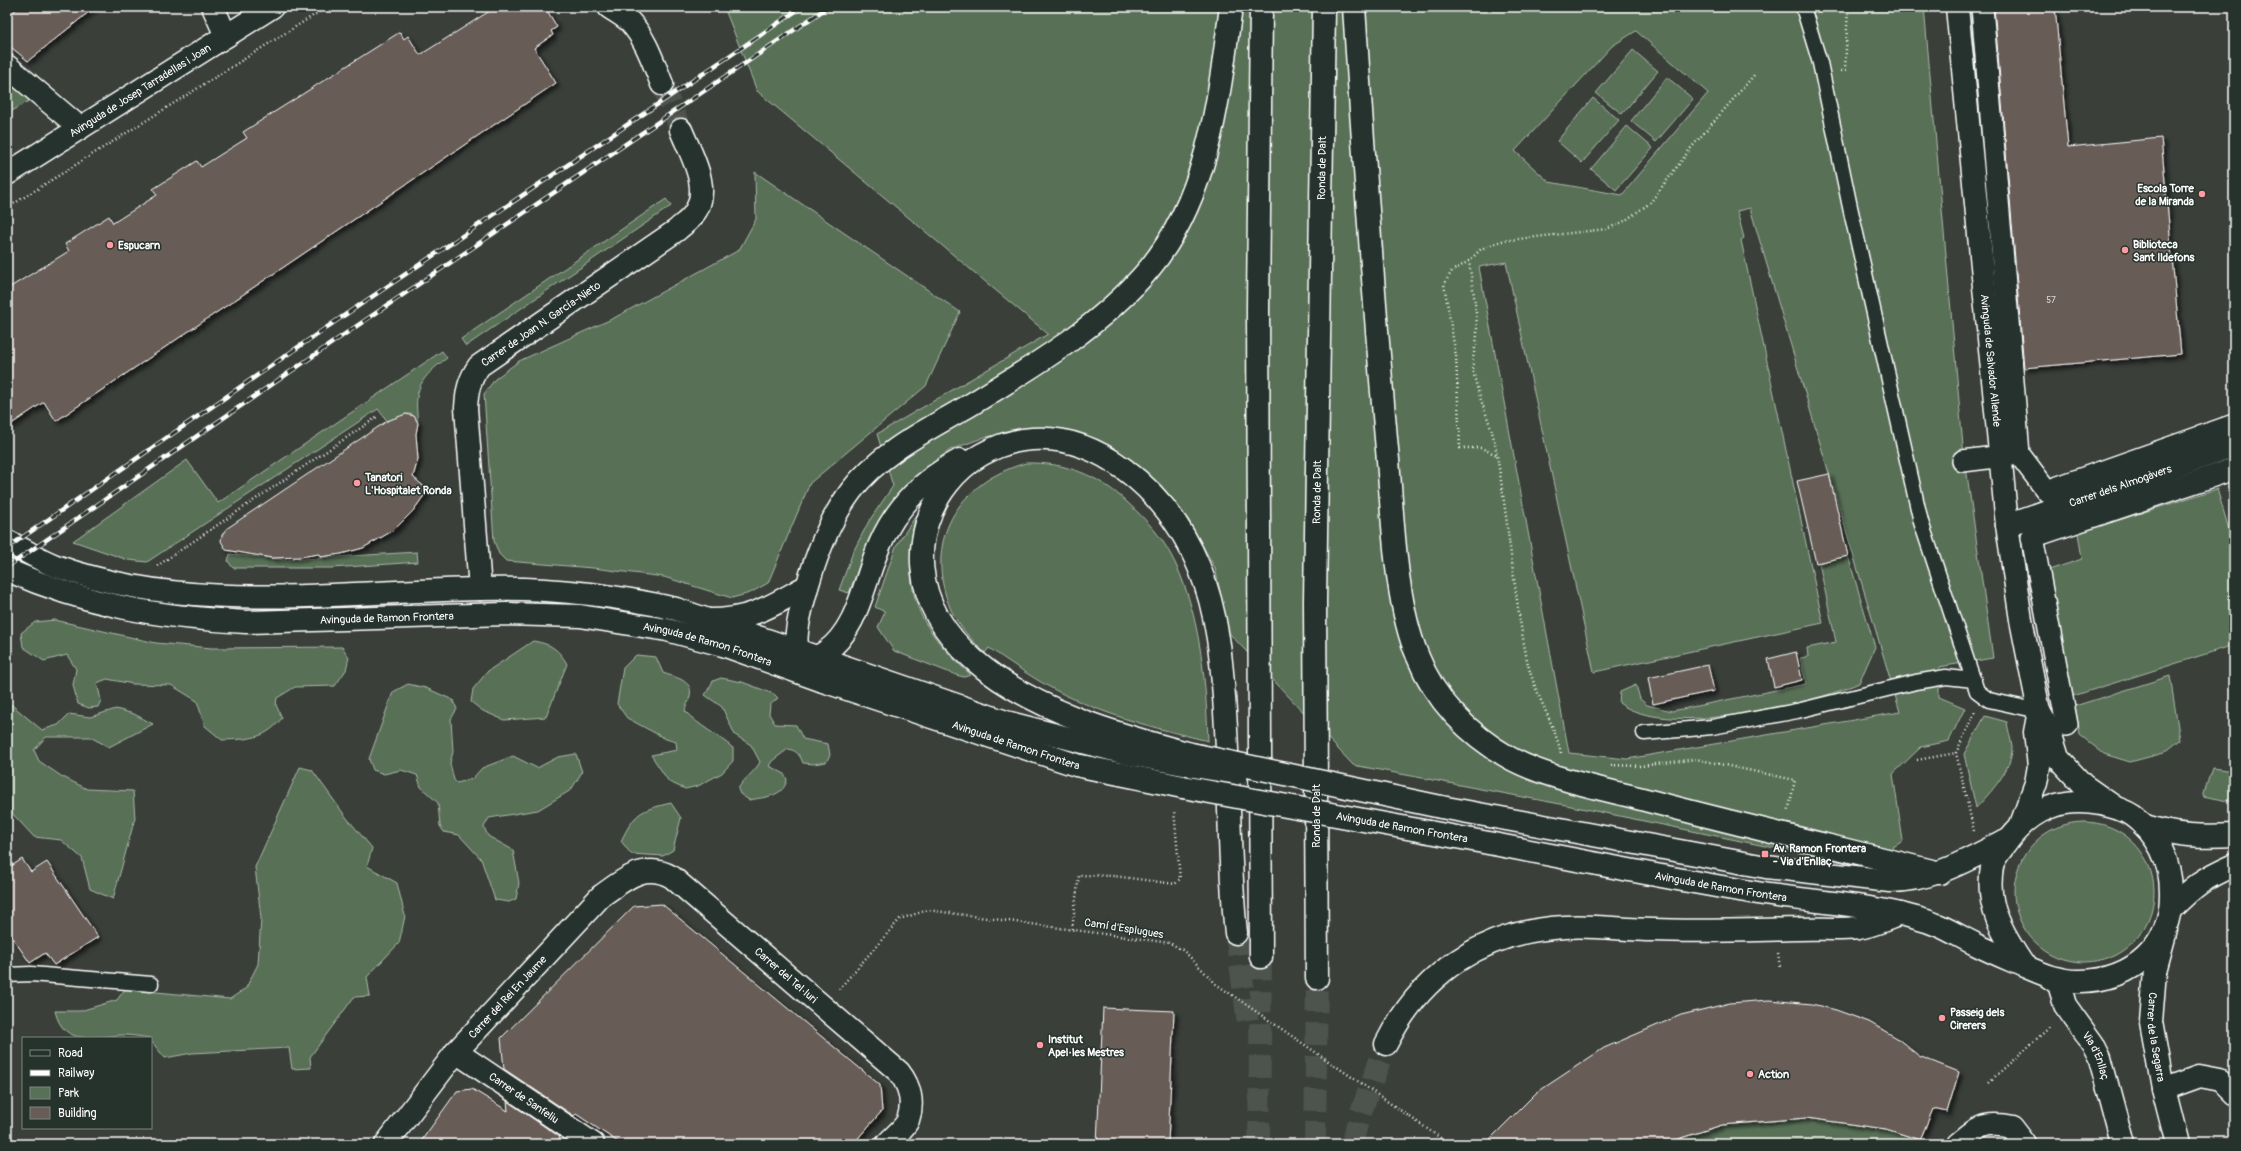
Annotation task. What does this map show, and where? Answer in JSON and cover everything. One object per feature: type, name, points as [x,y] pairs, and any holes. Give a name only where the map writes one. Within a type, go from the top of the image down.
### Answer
[{"type":"main road","points":[[213,7],[226,36]]},
{"type":"main road","name":"Avinguda de Josep Tarradellas i Joan","points":[[7,174],[272,7]]},
{"type":"main road","points":[[609,7],[629,20],[637,31],[644,42],[662,84]]},
{"type":"main road","points":[[824,681],[806,669],[806,656],[795,634],[808,586],[831,524],[852,490],[867,473],[895,450],[1036,366],[1079,334],[1118,301],[1150,268],[1175,230],[1191,197],[1203,162],[1214,110],[1231,7]]},
{"type":"main road","points":[[1261,7],[1258,310],[1261,957]]},
{"type":"main road","name":"Ronda de Dalt","points":[[1316,978],[1315,601],[1324,7]]},
{"type":"main road","points":[[1354,7],[1381,392],[1402,590],[1417,655],[1442,701],[1459,720],[1479,738],[1510,758],[1542,771],[1715,818],[1940,873]]},
{"type":"main road","name":"Avinguda de Salvador Allende","points":[[1958,7],[2010,455],[2007,526],[2021,620],[2039,711],[2049,729],[2058,758],[2083,786],[2114,806]]},
{"type":"main road","points":[[7,66],[80,128]]},
{"type":"main road","name":"Carrer de Joan N. García-Nieto","points":[[480,589],[466,408],[467,387],[471,376],[479,366],[677,230],[694,215],[701,197],[700,179],[681,130]]},
{"type":"main road","points":[[776,664],[806,656],[831,647],[849,625],[863,594],[880,544],[893,520],[916,490],[952,464],[970,455],[1007,443],[1045,438],[1064,440],[1082,445],[1111,459],[1137,479],[1162,504],[1181,532],[1199,566],[1211,601],[1220,647],[1226,731],[1232,889],[1236,933]]},
{"type":"main road","points":[[1007,443],[979,456],[955,473],[941,493],[924,529],[921,546],[924,580],[928,596],[941,623],[975,661],[1006,683],[1043,703],[1081,720],[1192,760],[1766,867],[1890,882],[1940,873],[2015,832],[2039,812],[2053,805],[2082,801],[2114,806],[2131,814],[2146,826],[2172,834],[2192,837],[2234,835]]},
{"type":"main road","name":"Carrer dels Almogàvers","points":[[2007,526],[2234,446]]},
{"type":"main road","name":"Avinguda de Ramon Frontera","points":[[7,541],[54,566],[123,584],[176,592],[226,596],[285,598],[480,589],[557,590],[633,599],[676,609],[806,656],[1006,722],[1130,754],[1192,760]]},
{"type":"main road","name":"Avinguda de Ramon Frontera","points":[[7,570],[44,586],[88,601],[129,610],[168,616],[246,622],[505,614],[580,616],[667,630],[723,645],[824,681],[1076,765],[1183,787],[1763,894],[1875,909],[1901,914],[1945,927],[1976,945],[2050,977],[2080,982],[2120,975],[2149,954],[2169,919],[2206,878],[2234,865]]},
{"type":"main road","points":[[706,620],[740,619],[760,612],[808,586]]},
{"type":"main road","name":"Avinguda de Salvador Allende","points":[[2015,832],[2031,800],[2038,772],[2035,732],[2039,711]]},
{"type":"main road","name":"Carrer de la Segarra","points":[[2146,826],[2164,853],[2171,877],[2169,919],[2155,971],[2151,1022],[2163,1089],[2177,1144]]},
{"type":"main road","points":[[2015,832],[1992,864],[1993,909],[2002,933],[2024,966]]},
{"type":"main road","name":"Carrer del Tel·luri","points":[[647,870],[661,871],[672,877],[899,1072],[906,1082],[911,1098],[908,1121],[887,1144]]},
{"type":"main road","name":"Carrer del Rei En Jaume","points":[[386,1144],[456,1052],[601,896],[625,879],[647,870]]},
{"type":"main road","points":[[1386,1044],[1398,1020],[1410,1004],[1437,976],[1480,948],[1517,933],[1565,927],[1724,931],[1859,928],[1901,914]]},
{"type":"main road","name":"Via d'Enllaç","points":[[2050,977],[2059,984],[2065,1005],[2093,1044],[2100,1058],[2123,1144]]},
{"type":"main road","name":"Carrer de Sanfeliu","points":[[456,1052],[593,1144]]},
{"type":"main road","points":[[2163,1089],[2199,1076],[2220,1080],[2234,1094]]},
{"type":"main road","points":[[1958,1144],[1977,1128],[1993,1124],[2012,1127],[2025,1144]]},
{"type":"street","points":[[1982,7],[2010,455],[2047,491],[2234,425]]},
{"type":"street","points":[[1963,461],[2010,455]]},
{"type":"street","points":[[2067,725],[2032,537],[2234,469]]},
{"type":"lane","points":[[1803,7],[1822,78],[1921,522],[1977,691],[1989,700],[2039,711]]},
{"type":"lane","points":[[1644,733],[1712,727],[1797,711],[1916,682],[1946,677],[1974,680]]},
{"type":"lane","points":[[7,975],[31,974],[151,984]]},
{"type":"path","points":[[7,208],[327,7]]},
{"type":"path","points":[[1822,78],[1845,70],[1848,7]]},
{"type":"path","points":[[1497,455],[1481,448],[1460,448],[1456,356],[1444,284],[1452,271],[1469,261],[1481,249],[1501,241],[1606,229],[1623,222],[1650,203],[1691,148],[1754,74]]},
{"type":"path","points":[[1469,261],[1476,305],[1477,335],[1473,365],[1478,391],[1492,427],[1527,661],[1536,692],[1549,715],[1561,755],[1567,758]]},
{"type":"path","points":[[166,559],[377,417]]},
{"type":"path","points":[[1975,834],[1956,753],[1976,710]]},
{"type":"path","points":[[1917,760],[1956,753]]},
{"type":"path","points":[[1609,765],[1640,766],[1696,759],[1796,780],[1787,817]]},
{"type":"path","points":[[1072,928],[1078,875],[1114,876],[1175,884],[1180,879],[1174,809]]},
{"type":"path","name":"Camí d'Esplugues","points":[[823,1007],[900,919],[928,910],[1072,928],[1170,943],[1184,951],[1216,984],[1445,1141],[1443,1144]]},
{"type":"path","points":[[1989,1082],[2051,1026]]},
{"type":"green space","points":[[724,7],[1523,7],[1523,10],[1529,7],[1924,7],[1963,446],[1993,658],[1939,667],[1939,697],[1965,708],[1949,741],[1921,747],[1893,774],[1903,841],[1862,866],[1571,806],[1353,765],[1229,633],[1215,568],[1188,519],[1144,474],[1094,440],[1032,429],[985,437],[950,450],[915,476],[892,502],[868,543],[849,593],[839,590],[853,552],[869,521],[893,486],[877,434],[1048,334],[757,91]],"holes":[[[1636,31],[1708,93],[1622,195],[1549,182],[1515,151],[1612,46]],[[1750,208],[1900,712],[1627,759],[1569,753],[1479,267],[1506,262],[1594,672],[1823,623],[1741,240],[1744,238],[1737,211]]]},
{"type":"green space","points":[[1633,50],[1658,71],[1622,114],[1596,93]]},
{"type":"green space","points":[[1667,77],[1693,99],[1656,142],[1631,121]]},
{"type":"green space","points":[[7,78],[32,99],[7,114]]},
{"type":"green space","points":[[1593,98],[1619,120],[1582,163],[1557,141]]},
{"type":"green space","points":[[1627,126],[1653,148],[1616,190],[1591,169]]},
{"type":"green space","points":[[755,172],[960,312],[926,386],[810,483],[768,583],[750,593],[732,598],[664,577],[593,568],[506,561],[499,554],[494,541],[484,394],[495,379],[519,361],[614,318],[739,250],[756,219]]},
{"type":"green space","points":[[666,199],[671,206],[466,346],[461,339]]},
{"type":"green space","points":[[442,351],[447,358],[425,378],[418,392],[418,421],[415,417],[408,414],[397,419],[391,426],[378,409],[147,562],[128,560],[73,541],[187,460],[218,503]]},
{"type":"green space","points":[[1026,463],[1040,463],[1067,468],[1080,472],[1104,484],[1127,502],[1146,520],[1162,540],[1175,562],[1185,586],[1198,637],[1205,690],[1208,741],[1108,713],[1065,695],[1031,676],[989,648],[985,653],[957,622],[951,610],[943,585],[941,561],[944,539],[952,518],[964,500],[981,484],[1002,472]]},
{"type":"green space","points":[[2217,489],[2234,546],[2234,645],[2070,697],[2049,570],[2082,559],[2078,533]]},
{"type":"green space","points":[[915,517],[911,566],[912,587],[917,605],[925,622],[937,639],[952,657],[971,675],[964,677],[956,675],[894,651],[878,627],[885,612],[875,607],[896,546]]},
{"type":"green space","points":[[417,552],[418,562],[332,568],[233,568],[228,561],[230,554],[285,560]]},
{"type":"green space","points":[[1848,556],[1875,647],[1859,683],[1807,701],[1773,709],[1738,715],[1702,718],[1669,718],[1640,713],[1619,703],[1620,692],[1636,685],[1640,699],[1647,705],[1672,711],[1806,684],[1800,658],[1808,657],[1807,648],[1836,642],[1819,563]]},
{"type":"green space","points":[[55,620],[156,643],[212,648],[342,647],[349,657],[346,670],[335,686],[295,687],[277,698],[276,705],[282,718],[269,731],[255,737],[222,740],[205,726],[197,701],[171,685],[133,684],[107,679],[97,683],[101,700],[98,707],[89,708],[78,704],[73,685],[76,669],[67,655],[44,661],[23,647],[21,633],[35,622]]},
{"type":"green space","points":[[533,641],[549,645],[557,650],[567,664],[546,717],[504,720],[483,711],[471,702],[473,689],[488,671]]},
{"type":"green space","points":[[636,655],[656,657],[663,673],[682,680],[689,686],[690,696],[685,711],[696,721],[733,748],[733,761],[722,773],[698,786],[685,789],[669,782],[651,755],[677,750],[676,742],[666,739],[627,718],[617,704],[623,668]]},
{"type":"green space","points":[[2170,676],[2180,740],[2164,753],[2130,762],[2104,754],[2080,735],[2075,706]]},
{"type":"green space","points":[[721,678],[742,682],[774,694],[778,698],[770,705],[769,714],[775,724],[796,725],[803,739],[828,744],[830,755],[826,762],[814,764],[803,763],[797,753],[788,749],[772,761],[769,766],[783,773],[787,779],[785,785],[778,793],[767,797],[749,800],[740,794],[738,789],[760,762],[751,745],[735,735],[722,707],[705,695],[713,681]]},
{"type":"green space","points":[[408,684],[426,688],[453,700],[457,709],[451,719],[453,752],[450,763],[454,780],[457,783],[472,779],[482,768],[513,756],[537,768],[558,757],[576,754],[582,772],[571,790],[538,810],[489,818],[484,827],[488,836],[513,850],[519,883],[516,899],[509,902],[495,900],[481,859],[459,835],[444,832],[440,826],[438,803],[421,787],[417,775],[401,770],[384,774],[373,770],[369,759],[393,692]]},
{"type":"green space","points":[[7,701],[42,730],[58,725],[69,714],[90,717],[116,709],[134,714],[153,724],[109,747],[90,737],[46,737],[34,750],[39,761],[61,776],[87,789],[133,791],[135,818],[113,899],[90,889],[82,858],[61,840],[34,837],[11,812],[7,811]]},
{"type":"green space","points":[[1985,716],[2007,722],[2012,747],[2009,764],[2005,772],[1976,808],[1964,754]]},
{"type":"green space","points":[[300,767],[312,770],[346,817],[372,848],[367,866],[397,883],[405,916],[399,943],[367,977],[370,996],[354,997],[310,1057],[311,1068],[292,1069],[289,1048],[192,1053],[165,1058],[152,1042],[152,1037],[123,1035],[82,1037],[73,1035],[65,1030],[59,1023],[55,1011],[80,1011],[117,1000],[125,989],[230,999],[246,988],[258,964],[261,918],[255,867]]},
{"type":"green space","points":[[2212,768],[2234,771],[2234,802],[2203,796]]},
{"type":"green space","points":[[671,803],[681,818],[673,850],[663,856],[631,854],[621,841],[630,824],[635,818],[646,810]]},
{"type":"green space","points":[[2084,822],[2104,825],[2111,828],[2123,834],[2138,848],[2151,872],[2154,892],[2151,912],[2148,919],[2142,931],[2128,946],[2104,959],[2084,962],[2064,959],[2057,956],[2045,950],[2030,936],[2017,912],[2014,892],[2017,872],[2020,865],[2026,853],[2040,838],[2064,825]]},
{"type":"green space","points":[[1806,1118],[1886,1129],[1920,1140],[1916,1144],[1662,1144],[1722,1125]]},
{"type":"building","points":[[19,7],[95,7],[28,61],[7,44],[7,17]]},
{"type":"building","points":[[496,7],[545,7],[557,27],[551,31],[553,35],[534,48],[556,83],[56,421],[44,402],[7,427],[7,289],[69,251],[65,244],[109,216],[113,223],[157,195],[153,189],[197,161],[201,167],[247,138],[243,132],[400,32],[404,39],[408,36],[420,55]]},
{"type":"building","points":[[1994,7],[2055,7],[2068,147],[2161,138],[2181,354],[2024,368]]},
{"type":"building","name":"Tanatori L'Hospitalet Ronda","points":[[406,414],[414,416],[418,423],[416,434],[418,459],[413,477],[428,490],[413,511],[394,530],[363,548],[341,554],[320,557],[319,554],[300,557],[272,558],[226,550],[221,541],[222,535],[226,529],[387,421]]},
{"type":"building","points":[[1829,474],[1848,556],[1816,563],[1797,481]]},
{"type":"building","points":[[1796,652],[1802,680],[1774,687],[1768,659]]},
{"type":"building","points":[[1708,665],[1714,691],[1653,704],[1648,678]]},
{"type":"building","points":[[22,859],[31,872],[47,862],[98,937],[54,965],[45,953],[30,963],[7,930],[7,869]]},
{"type":"building","points":[[662,904],[880,1085],[882,1111],[853,1144],[621,1144],[576,1114],[574,1116],[504,1069],[501,1038],[634,906]]},
{"type":"building","points":[[1769,1000],[1812,1004],[1836,1010],[1869,1022],[1897,1038],[1919,1056],[1959,1072],[1947,1112],[1933,1109],[1920,1140],[1886,1129],[1806,1118],[1722,1125],[1662,1144],[1485,1144],[1536,1093],[1604,1048],[1681,1015],[1730,1003]]},
{"type":"building","points":[[1103,1008],[1174,1011],[1168,1144],[1097,1144]]},
{"type":"building","points":[[472,1089],[508,1111],[507,1101],[560,1137],[555,1144],[419,1144],[457,1091]]},
{"type":"tunnel","points":[[662,84],[681,130]]},
{"type":"tunnel","points":[[1236,933],[1249,1031]]},
{"type":"tunnel","points":[[1259,1144],[1261,957]]},
{"type":"tunnel","points":[[1315,1144],[1317,978]]},
{"type":"tunnel","points":[[1352,1144],[1359,1117],[1386,1044]]},
{"type":"railway","points":[[7,548],[336,321],[802,7]]},
{"type":"railway","points":[[7,567],[345,334],[828,7]]},
{"type":"place","name":"Escola Torre de la Miranda","points":[[2202,194]]},
{"type":"place","name":"Espucarn","points":[[110,245]]},
{"type":"place","name":"Biblioteca Sant Ildefons","points":[[2125,250]]},
{"type":"place","name":"Tanatori L'Hospitalet Ronda","points":[[357,483]]},
{"type":"place","name":"Av. Ramon Frontera - Via d'Enllaç","points":[[1765,854]]},
{"type":"place","name":"Passeig dels Cirerers","points":[[1942,1018]]},
{"type":"place","name":"Institut Apel·les Mestres","points":[[1040,1045]]},
{"type":"place","name":"Action","points":[[1750,1074]]}]
